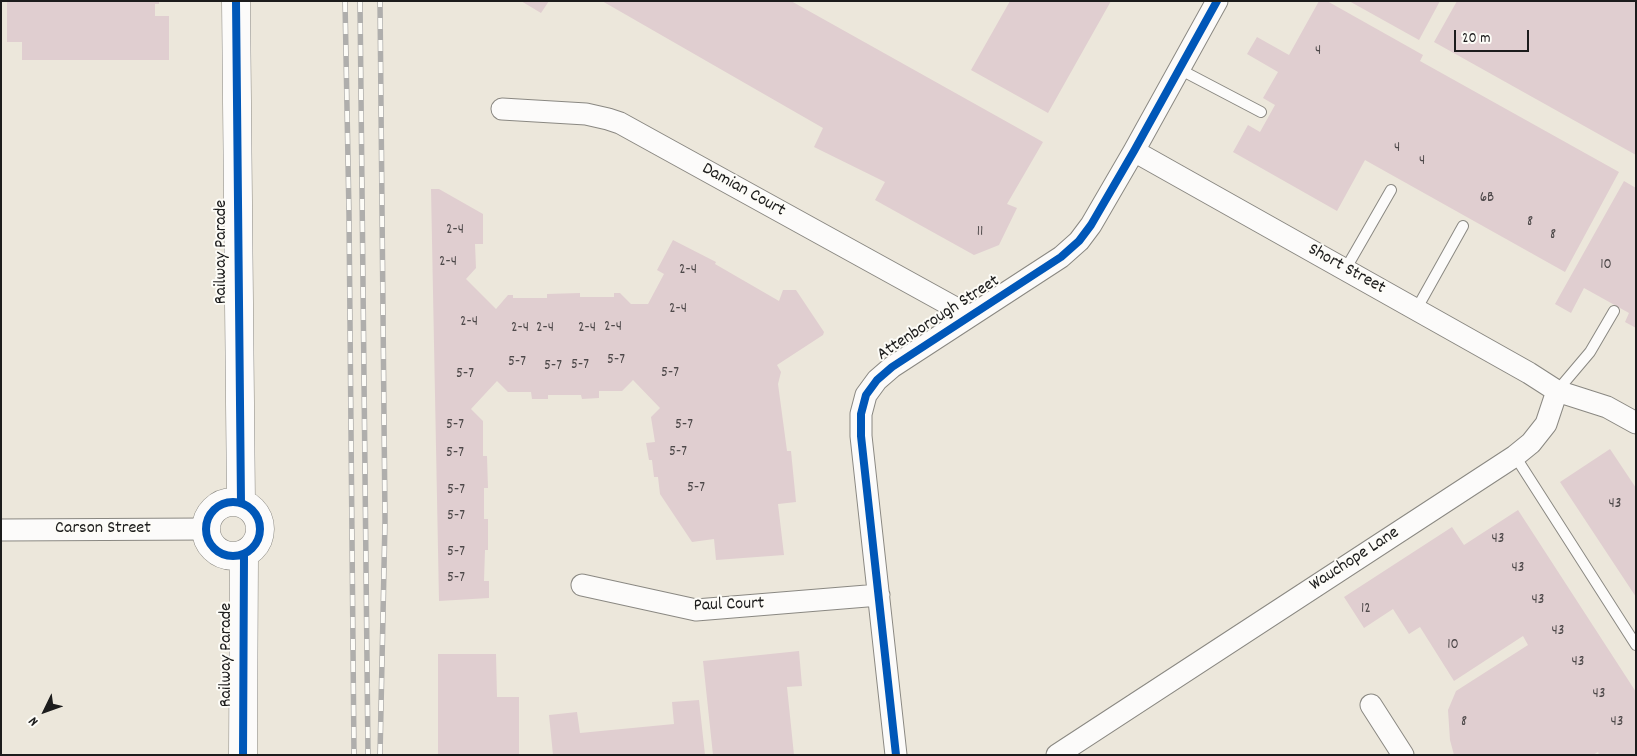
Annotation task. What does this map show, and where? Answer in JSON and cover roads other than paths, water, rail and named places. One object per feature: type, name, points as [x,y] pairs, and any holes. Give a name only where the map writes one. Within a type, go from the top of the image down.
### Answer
[{"type":"main road","name":"Railway Parade","points":[[236,1],[241,503]]},
{"type":"main road","points":[[232,502],[249,506],[255,512],[261,528],[257,544],[251,550],[244,555],[228,556],[220,554],[209,542],[206,529],[209,516],[214,509],[222,504],[232,502]]},
{"type":"main road","name":"Railway Parade","points":[[242,755],[244,555]]},
{"type":"street","name":"Attenborough Street","points":[[896,755],[861,436],[862,406],[871,386],[882,374],[1074,247],[1091,225],[1217,1]]},
{"type":"street","name":"Damian Court","points":[[502,109],[586,114],[620,123],[970,316]]},
{"type":"street","name":"Short Street","points":[[1134,151],[1557,390]]},
{"type":"street","points":[[1557,390],[1607,407],[1636,423]]},
{"type":"street","name":"Wauchope Lane","points":[[1057,755],[1515,456],[1527,447],[1542,430],[1549,417],[1557,390]]},
{"type":"street","name":"Carson Street","points":[[1,530],[206,529]]},
{"type":"street","name":"Paul Court","points":[[582,585],[696,610],[879,595]]},
{"type":"street","points":[[1371,705],[1403,755]]},
{"type":"lane","points":[[1179,69],[1261,112]]},
{"type":"lane","points":[[1345,270],[1391,190]]},
{"type":"lane","points":[[1416,310],[1463,226]]},
{"type":"lane","points":[[1557,390],[1590,352],[1614,311]]},
{"type":"lane","points":[[1515,456],[1636,645]]},
{"type":"railway","points":[[345,1],[354,755]]},
{"type":"railway","points":[[360,1],[368,755]]},
{"type":"railway","points":[[380,1],[385,521],[380,755]]}]
